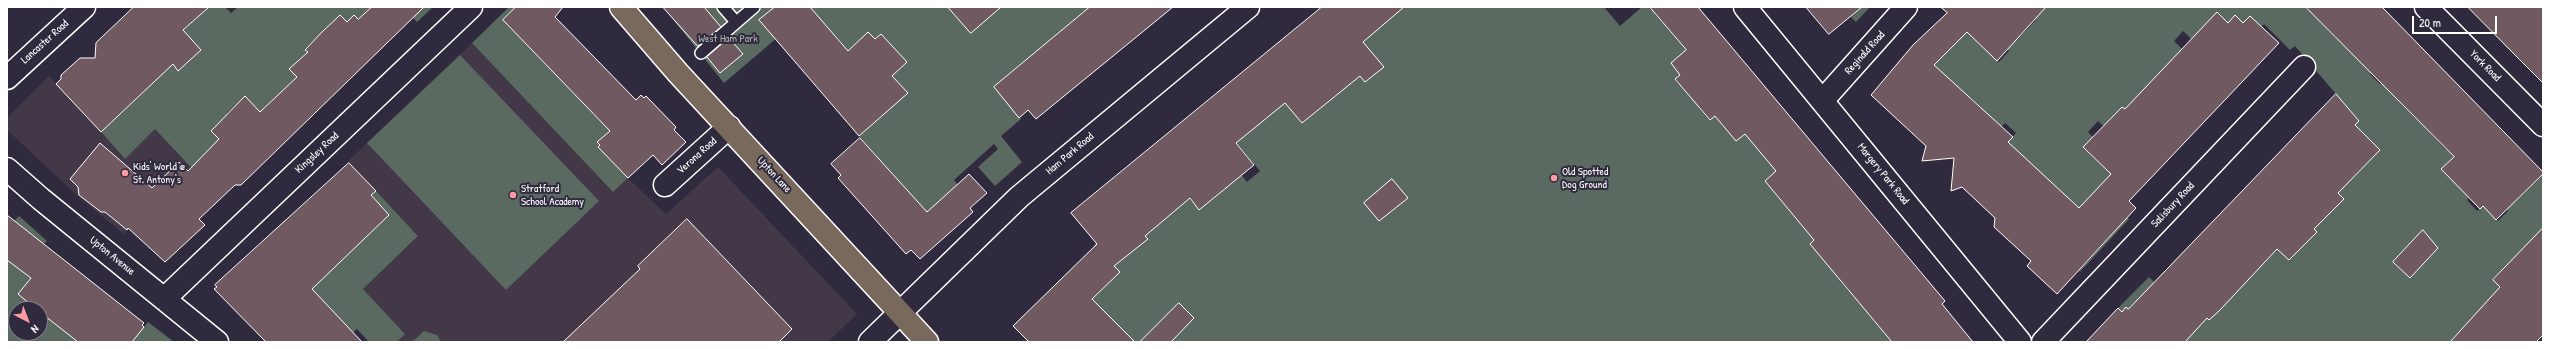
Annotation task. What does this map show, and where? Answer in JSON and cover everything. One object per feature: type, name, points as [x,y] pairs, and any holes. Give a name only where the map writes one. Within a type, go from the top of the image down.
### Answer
[{"type":"main road","name":"Upton Lane","points":[[621,7],[927,342]]},
{"type":"street","name":"Lancaster Road","points":[[7,78],[84,7]]},
{"type":"street","name":"Kingsley Road","points":[[164,299],[471,7]]},
{"type":"street","name":"Ham Park Road","points":[[870,342],[1020,198],[1248,7]]},
{"type":"street","name":"Margery Park Road","points":[[1745,7],[1823,100],[2020,342]]},
{"type":"street","name":"Reginald Road","points":[[1823,100],[1906,7]]},
{"type":"street","name":"York Road","points":[[2426,7],[2543,125]]},
{"type":"street","name":"Salisbury Road","points":[[2043,342],[2304,67]]},
{"type":"street","name":"Verona Road","points":[[665,185],[729,127]]},
{"type":"street","name":"Upton Avenue","points":[[7,169],[41,199],[217,342]]},
{"type":"lane","points":[[723,7],[736,22]]},
{"type":"lane","points":[[701,53],[754,7]]},
{"type":"shaded area","name":"Stratford School Academy","points":[[472,43],[613,192],[628,178],[666,214],[718,167],[857,314],[828,342],[397,342],[405,334],[363,289],[418,236],[348,161]]},
{"type":"shaded area","name":"Kids' World @ St. Antony's","points":[[49,76],[125,159],[155,129],[208,187],[138,237],[128,229],[124,234],[83,201],[7,130],[7,118]]},
{"type":"green space","points":[[165,7],[185,29],[209,7],[225,7],[231,13],[238,7],[372,7],[358,19],[354,15],[347,22],[340,15],[305,49],[308,52],[289,69],[297,77],[260,112],[245,96],[227,113],[228,115],[219,139],[197,174],[155,129],[125,159],[101,132],[145,91],[124,68],[172,64],[179,70],[201,50],[192,45]]},
{"type":"green space","points":[[403,7],[433,7],[417,22]]},
{"type":"green space","points":[[509,7],[516,7],[503,20],[600,121],[626,97],[609,136],[607,134],[597,142],[600,145],[599,147],[628,178],[613,192],[472,43]]},
{"type":"green space","name":"West Ham Park","points":[[663,7],[1090,7],[994,87],[1021,119],[1001,136],[1022,162],[995,186],[978,167],[998,149],[994,144],[954,180],[966,194],[928,214],[859,136],[907,93],[892,76],[907,62],[881,34],[875,39],[868,32],[855,45],[888,80],[838,52],[844,46],[835,35],[828,41],[824,37],[831,31],[822,21],[816,26],[778,37],[724,83]]},
{"type":"green space","points":[[1404,7],[1604,7],[1620,26],[1642,7],[1648,7],[1651,10],[1655,7],[1663,7],[1655,14],[1686,50],[1680,75],[1675,80],[1685,91],[1707,72],[1722,89],[1699,108],[1709,120],[1734,100],[1718,120],[1736,141],[1755,125],[1786,163],[1765,181],[1804,228],[1825,210],[1836,222],[1810,244],[1865,257],[1839,280],[1860,304],[1884,284],[1892,293],[1868,314],[1891,341],[1915,320],[1910,342],[1171,342],[1194,318],[1179,303],[1140,342],[1135,342],[1092,299],[1120,272],[1094,246],[1096,243],[1105,254],[1148,239],[1126,212],[1129,210],[1107,183],[1113,178],[1154,227],[1189,198],[1199,210],[1213,198],[1235,167],[1247,182],[1260,171],[1226,130],[1248,119],[1255,127],[1270,116],[1276,96],[1251,65],[1253,64],[1302,123],[1338,94],[1317,69],[1356,72],[1365,82],[1383,67],[1355,32]]},
{"type":"green space","points":[[1862,7],[1870,7],[1856,22],[1851,17]]},
{"type":"green space","points":[[2023,7],[2305,7],[2308,10],[2311,7],[2326,7],[2316,17],[2336,38],[2352,23],[2343,44],[2364,65],[2386,58],[2370,74],[2380,84],[2383,82],[2414,87],[2399,102],[2420,123],[2441,114],[2426,129],[2446,150],[2462,135],[2469,143],[2441,169],[2452,180],[2497,171],[2467,200],[2477,211],[2483,206],[2498,221],[2508,211],[2503,206],[2521,196],[2542,176],[2543,177],[2543,242],[2511,275],[2503,269],[2493,279],[2522,309],[2473,317],[2452,339],[2456,342],[2185,342],[2188,339],[2139,320],[2127,308],[2122,312],[2118,308],[2149,277],[2157,285],[2267,260],[2277,249],[2289,260],[2298,251],[2264,218],[2273,210],[2307,242],[2317,232],[2306,221],[2321,200],[2332,211],[2344,199],[2334,189],[2356,175],[2380,150],[2355,125],[2359,121],[2295,46],[2290,50],[2264,24],[2261,27],[2243,23],[2235,15],[2228,23],[2217,13],[2217,63],[2183,31],[2174,41],[2183,50],[2142,91],[2167,115],[2136,120],[2122,107],[2108,122],[2132,153],[2098,121],[2088,132],[2093,137],[2083,148],[2111,174],[2100,191],[2129,219],[2080,272],[2079,271],[2110,237],[2068,198],[1970,182],[2016,133],[2005,123],[1991,138],[1970,119],[1981,107],[1970,97],[1934,136],[1914,52],[1954,20],[1999,62],[2009,51],[1988,31],[1998,20],[2018,39],[2036,20]],"holes":[[[2423,230],[2438,248],[2410,278],[2393,262]]]},
{"type":"green space","points":[[460,55],[599,201],[506,290],[367,143]]},
{"type":"green space","points":[[376,191],[418,236],[363,289],[405,334],[397,342],[369,342],[357,329],[343,342],[261,243],[286,219],[288,221],[367,236],[389,215],[371,195]]},
{"type":"green space","points":[[19,216],[47,241],[19,268],[31,278],[18,294],[27,301],[8,301],[8,341],[48,341],[48,304],[53,297],[86,342],[7,342],[7,228]]},
{"type":"green space","points":[[148,322],[174,342],[132,342]]},
{"type":"green space","points":[[424,331],[437,335],[441,342],[412,342]]},
{"type":"building","points":[[134,7],[209,7],[183,30],[201,50],[178,71],[173,64],[101,132],[56,84],[61,79],[61,75],[80,58],[95,58],[96,43]]},
{"type":"building","points":[[372,7],[424,7],[241,185],[235,185],[199,219],[205,225],[165,262],[128,228],[127,230],[105,212],[101,212],[79,195],[78,187],[70,179],[100,143],[152,188],[179,162],[188,171],[219,139],[211,131],[245,96],[260,112],[297,77],[289,69],[308,52],[305,50],[340,15],[347,22],[354,15],[358,19]]},
{"type":"building","points":[[516,7],[563,7],[555,17],[636,100],[641,95],[644,98],[646,96],[676,127],[674,130],[686,142],[662,165],[653,155],[628,178],[598,147],[600,145],[597,142],[610,131],[503,20]]},
{"type":"building","points":[[663,7],[704,7],[721,27],[698,46]]},
{"type":"building","points":[[775,7],[810,7],[848,51],[868,32],[875,39],[881,34],[907,62],[892,76],[908,93],[859,136],[759,20]]},
{"type":"building","points":[[948,7],[1001,7],[971,33]]},
{"type":"building","points":[[1090,7],[1173,7],[1036,119],[1028,110],[1019,118],[994,87]]},
{"type":"building","points":[[1322,7],[1404,7],[1363,42],[1384,67],[1365,82],[1360,76],[1302,123],[1285,103],[1236,143],[1254,165],[1199,210],[1190,198],[1145,236],[1148,239],[1114,266],[1120,272],[1092,299],[1135,342],[1029,342],[1013,326],[1097,244],[1071,213]]},
{"type":"building","points":[[1650,7],[1698,7],[1945,301],[1942,304],[1973,342],[1892,342],[1810,244],[1814,240],[1765,181],[1776,171],[1745,134],[1736,141],[1715,116],[1710,120],[1675,79],[1680,75],[1671,63],[1686,50]]},
{"type":"building","points":[[1806,7],[1862,7],[1829,34]]},
{"type":"building","points":[[1941,7],[2046,7],[1997,61],[1967,32],[1934,65],[2013,137],[2008,142],[2079,208],[2111,174],[2083,147],[2122,107],[2125,109],[2217,12],[2228,23],[2235,15],[2243,23],[2250,16],[2279,43],[2129,201],[2136,208],[2057,294],[2027,266],[2031,261],[1994,227],[1995,218],[1962,187],[1951,191],[1954,158],[1922,161],[1926,146],[1871,95],[1913,45],[1947,13]]},
{"type":"building","points":[[2306,7],[2382,7],[2543,172],[2543,174],[2496,220],[2483,206],[2480,209],[2441,169],[2454,157]]},
{"type":"building","points":[[2468,7],[2543,7],[2543,83],[2520,60]]},
{"type":"building","points":[[729,38],[743,54],[720,73],[707,57]]},
{"type":"building","points":[[2336,94],[2359,121],[2355,125],[2380,150],[2338,193],[2344,199],[2314,229],[2317,232],[2289,260],[2277,249],[2220,310],[2209,320],[2207,318],[2185,342],[2086,342],[2118,308],[2122,312],[2126,307],[2128,309]]},
{"type":"building","points":[[860,138],[927,212],[969,174],[987,193],[970,208],[973,212],[920,259],[911,250],[906,254],[838,178],[841,175],[831,164]]},
{"type":"building","points":[[349,163],[376,191],[371,195],[389,215],[312,289],[362,342],[266,342],[214,289],[217,287],[215,285]]},
{"type":"building","points":[[1392,179],[1408,198],[1379,221],[1364,203]]},
{"type":"building","points":[[7,215],[144,323],[142,325],[144,327],[132,342],[78,342],[48,318],[48,301],[26,301],[18,294],[31,278],[7,260]]},
{"type":"building","points":[[687,219],[792,329],[779,342],[563,342],[640,269],[638,266]]},
{"type":"building","points":[[2543,228],[2543,335],[2536,342],[2450,342],[2500,287],[2493,280]]},
{"type":"building","points":[[2423,230],[2438,248],[2410,278],[2393,262]]},
{"type":"building","points":[[1179,303],[1194,318],[1171,342],[1140,342]]},
{"type":"place","name":"Kids' World @ St. Antony's","points":[[125,173]]},
{"type":"place","name":"Old Spotted Dog Ground","points":[[1554,178]]},
{"type":"place","name":"Stratford School Academy","points":[[513,195]]}]
